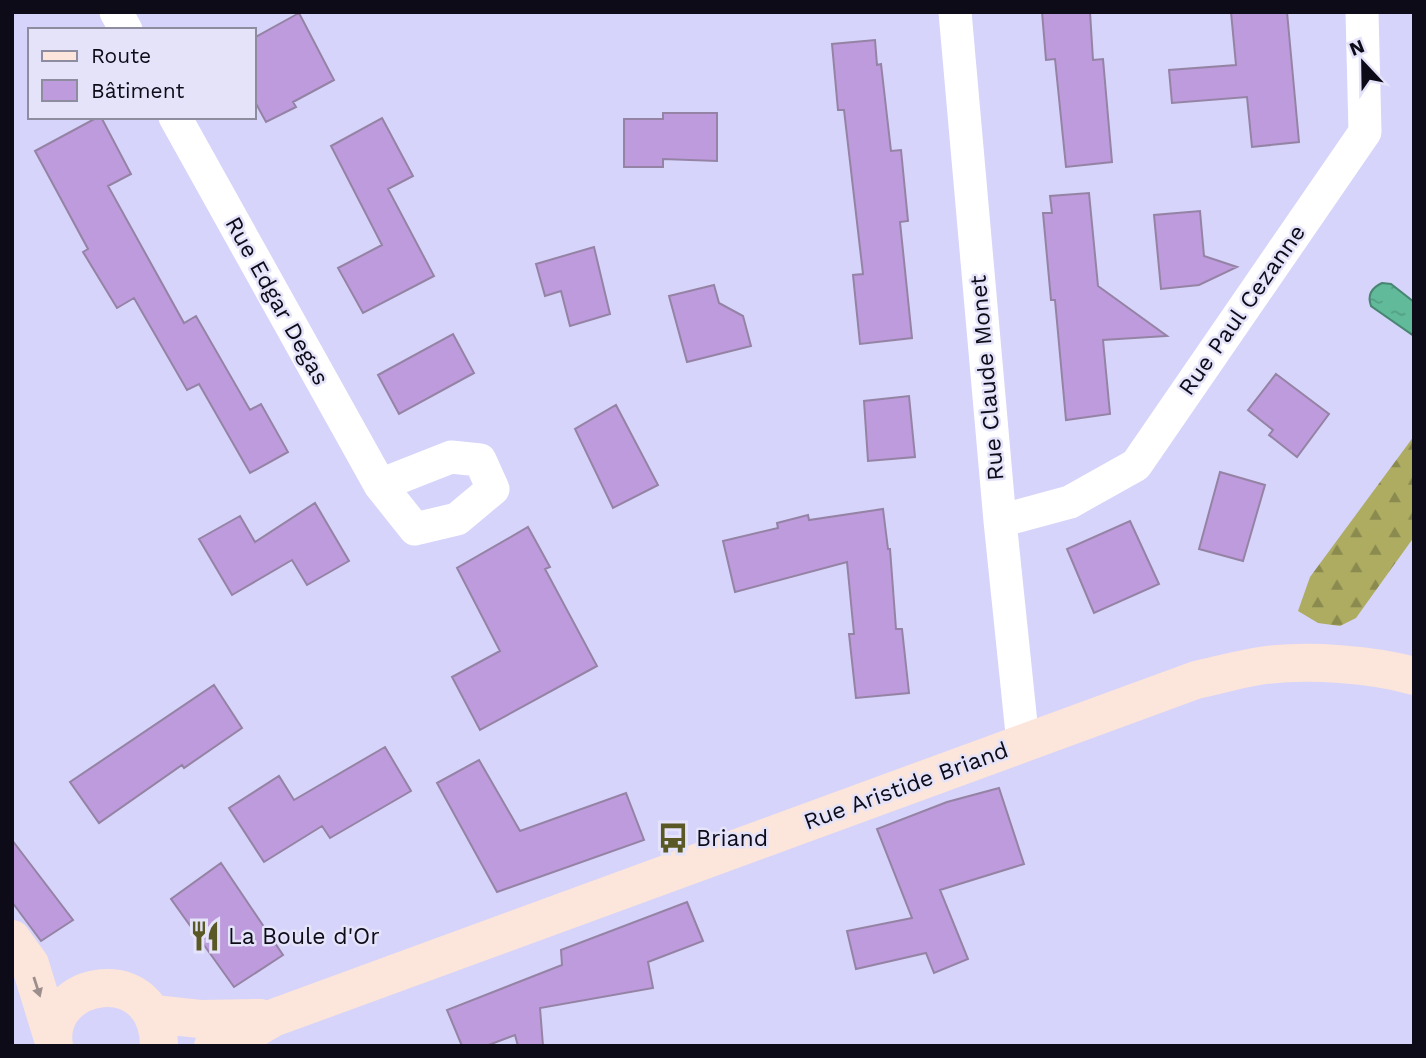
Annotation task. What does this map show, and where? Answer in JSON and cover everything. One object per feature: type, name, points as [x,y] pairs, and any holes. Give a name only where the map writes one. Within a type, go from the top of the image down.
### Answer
[{"type":"street","points":[[116,12],[125,28]]},
{"type":"street","name":"Rue Claude Monet","points":[[955,12],[1000,521],[1023,743]]},
{"type":"street","name":"Rue Paul Cezanne","points":[[1000,521],[1070,502],[1136,465],[1365,132],[1362,12]]},
{"type":"street","name":"Rue Edgar Degas","points":[[176,119],[380,485]]},
{"type":"street","name":"Rue Aristide Briand","points":[[213,1046],[251,1031],[272,1018],[1196,680],[1265,665],[1297,663],[1402,670]]},
{"type":"street","points":[[12,939],[30,964],[53,1042]]},
{"type":"street","points":[[53,1042],[57,1019],[67,1004],[81,993],[104,987],[124,990],[139,998],[156,1030]]},
{"type":"street","name":"Rue Aristide Briand","points":[[156,1030],[200,1019],[272,1018]]},
{"type":"green space","points":[[1414,436],[1414,537],[1356,618],[1340,626],[1318,623],[1298,611],[1310,577]]},
{"type":"water","points":[[1382,283],[1391,284],[1414,302],[1414,336],[1371,306],[1371,292]]},
{"type":"building","points":[[1042,12],[1090,12],[1093,60],[1103,59],[1112,162],[1066,167],[1055,59],[1046,60]]},
{"type":"building","points":[[1231,12],[1287,12],[1299,142],[1252,147],[1247,97],[1172,103],[1169,70],[1236,65]]},
{"type":"building","points":[[299,13],[334,80],[293,102],[296,107],[266,122],[256,104],[256,37]]},
{"type":"building","points":[[875,40],[877,65],[881,64],[891,151],[901,150],[908,221],[900,222],[912,338],[860,344],[853,275],[863,274],[844,110],[838,110],[832,44]]},
{"type":"building","points":[[663,113],[717,113],[717,161],[663,159],[663,167],[624,167],[624,119],[663,119]]},
{"type":"building","points":[[382,118],[413,176],[388,189],[434,276],[363,313],[338,268],[382,245],[331,146]]},
{"type":"building","points":[[94,119],[102,119],[131,174],[108,186],[184,323],[196,316],[250,410],[261,404],[288,452],[250,473],[199,384],[187,390],[134,298],[117,308],[83,252],[88,249],[35,151]]},
{"type":"building","points":[[1089,193],[1098,286],[1167,336],[1103,340],[1110,414],[1066,420],[1055,300],[1051,300],[1043,213],[1052,213],[1050,196]]},
{"type":"building","points":[[1200,211],[1204,256],[1237,267],[1199,285],[1161,289],[1154,215]]},
{"type":"building","points":[[594,247],[610,314],[570,326],[561,291],[545,296],[536,264]]},
{"type":"building","points":[[714,285],[719,303],[743,316],[751,346],[687,362],[669,296]]},
{"type":"building","points":[[453,334],[474,373],[399,414],[378,375]]},
{"type":"building","points":[[1276,374],[1329,414],[1297,457],[1269,435],[1273,430],[1248,410]]},
{"type":"building","points":[[909,396],[915,457],[868,461],[864,401]]},
{"type":"building","points":[[616,405],[658,485],[613,508],[575,429]]},
{"type":"building","points":[[1220,472],[1265,485],[1243,561],[1199,549]]},
{"type":"building","points":[[315,503],[349,561],[307,585],[292,560],[232,595],[199,539],[240,516],[255,542]]},
{"type":"building","points":[[883,509],[890,549],[896,629],[902,629],[909,693],[856,698],[849,634],[854,634],[847,562],[735,592],[723,541],[778,528],[777,523],[808,515],[809,520]]},
{"type":"building","points":[[1130,521],[1159,584],[1094,613],[1067,549]]},
{"type":"building","points":[[528,527],[550,567],[545,569],[597,666],[480,730],[452,677],[500,651],[457,568]]},
{"type":"building","points":[[214,685],[242,728],[184,768],[182,765],[99,823],[70,782]]},
{"type":"building","points":[[385,747],[411,791],[330,838],[322,826],[264,862],[229,808],[279,776],[294,800]]},
{"type":"building","points":[[479,760],[520,831],[626,793],[644,840],[497,892],[437,783]]},
{"type":"building","points":[[999,788],[1024,864],[940,890],[968,959],[934,973],[926,953],[856,969],[847,931],[912,918],[877,829],[947,802]]},
{"type":"building","points":[[12,840],[73,920],[41,941],[12,902]]},
{"type":"building","points":[[221,863],[283,955],[234,987],[171,899]]},
{"type":"building","points":[[687,902],[703,941],[648,962],[653,988],[540,1008],[543,1046],[518,1046],[515,1035],[486,1046],[462,1046],[447,1010],[562,965],[561,950]]},
{"type":"place","name":"Briand","points":[[673,838]]},
{"type":"place","name":"La Boule d'Or","points":[[205,936]]}]
